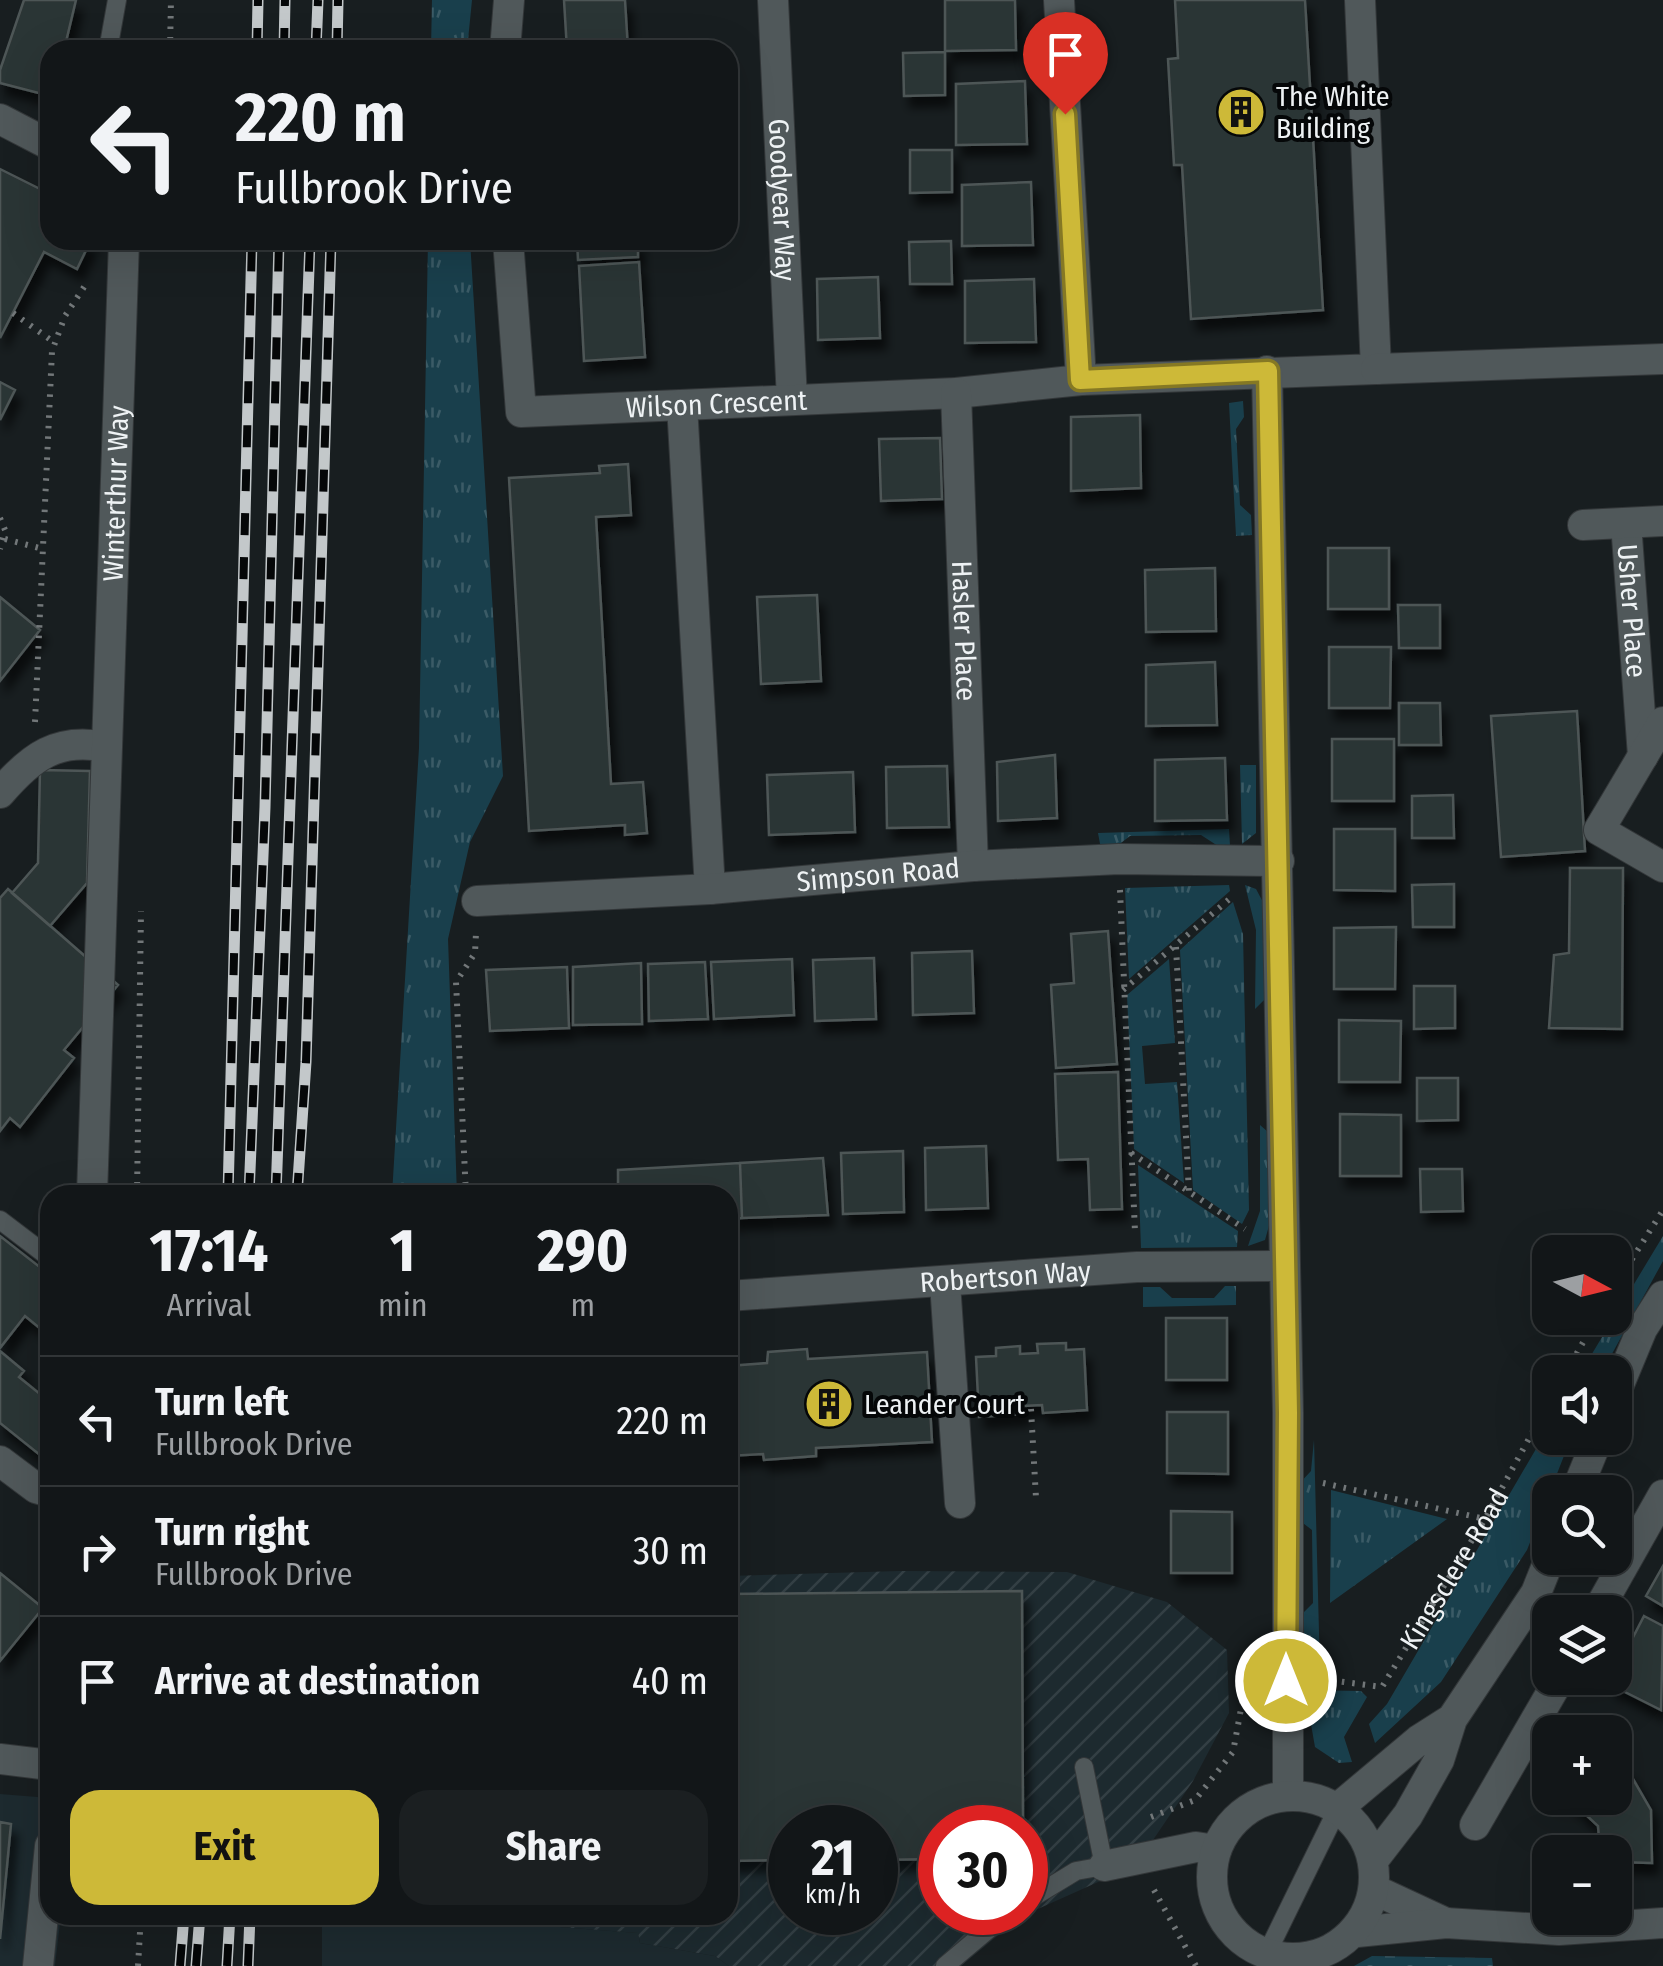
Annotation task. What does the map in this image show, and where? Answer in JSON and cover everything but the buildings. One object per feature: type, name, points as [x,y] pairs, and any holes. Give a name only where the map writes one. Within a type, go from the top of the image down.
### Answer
[{"type":"street","points":[[506,40],[509,0]]},
{"type":"street","name":"Goodyear Way","points":[[773,0],[792,400]]},
{"type":"street","points":[[1058,0],[1080,380]]},
{"type":"street","points":[[1360,0],[1376,369]]},
{"type":"street","points":[[0,119],[40,140]]},
{"type":"street","name":"Winterthur Way","points":[[92,1185],[124,250]]},
{"type":"street","name":"Wilson Crescent","points":[[509,250],[521,412],[956,392],[1080,380],[1268,371],[1663,360]]},
{"type":"street","points":[[1268,371],[1279,861],[1288,1796]]},
{"type":"street","name":"Hasler Place","points":[[956,392],[972,866]]},
{"type":"street","points":[[682,404],[710,888]]},
{"type":"street","name":"Usher Place","points":[[1583,524],[1663,521]]},
{"type":"street","name":"Usher Place","points":[[1626,523],[1642,756]]},
{"type":"street","points":[[1663,722],[1599,830],[1663,868]]},
{"type":"street","points":[[0,793],[28,760],[48,749],[82,742],[106,748]]},
{"type":"street","name":"Simpson Road","points":[[477,901],[710,888],[972,866],[1119,859],[1279,861]]},
{"type":"street","name":"Robertson Way","points":[[738,1295],[1137,1268],[1283,1266]]},
{"type":"street","points":[[944,1282],[960,1503]]},
{"type":"street","points":[[1631,1355],[1642,1328],[1663,1296]]},
{"type":"street","points":[[0,1460],[40,1489]]},
{"type":"street","points":[[1607,1595],[1663,1495]]},
{"type":"street","points":[[1357,1932],[1375,1875],[1439,1760],[1452,1719],[1536,1592],[1543,1575]]},
{"type":"street","points":[[1474,1825],[1550,1695]]},
{"type":"street","points":[[1338,1808],[1419,1740],[1452,1719]]},
{"type":"street","points":[[0,1759],[40,1764]]},
{"type":"street","points":[[1446,1923],[1375,1875],[1358,1826],[1338,1808],[1306,1796],[1260,1802],[1242,1814],[1216,1850],[1212,1891],[1232,1932],[1282,1960],[1338,1944],[1357,1932],[1446,1923],[1559,1930],[1663,1923]]},
{"type":"street","points":[[1104,1866],[1196,1846],[1216,1850]]},
{"type":"street","points":[[38,1966],[42,1925]]},
{"type":"street","points":[[1225,1966],[1232,1932]]},
{"type":"lane","points":[[110,40],[117,0]]},
{"type":"lane","points":[[0,1220],[40,1250]]},
{"type":"lane","points":[[1048,1888],[1076,1871],[1104,1866],[1084,1768]]},
{"type":"lane","points":[[1282,1960],[1338,1808]]},
{"type":"lane","points":[[944,1966],[982,1935]]},
{"type":"path","points":[[170,40],[171,0]]},
{"type":"path","points":[[35,731],[55,343],[65,316],[91,278]]},
{"type":"path","points":[[13,313],[55,343]]},
{"type":"path","points":[[0,518],[4,539],[0,550]]},
{"type":"path","points":[[4,539],[43,549]]},
{"type":"path","points":[[1119,859],[1137,1268]]},
{"type":"path","points":[[1123,990],[1239,893]]},
{"type":"path","points":[[466,1185],[456,982],[476,953],[477,901]]},
{"type":"path","points":[[1176,946],[1189,1193]]},
{"type":"path","points":[[1131,1153],[1246,1230]]},
{"type":"path","points":[[1632,1259],[1663,1210]]},
{"type":"path","points":[[1031,1409],[1036,1498]]},
{"type":"path","name":"Kingsclere Road","points":[[1326,1679],[1382,1687],[1485,1519],[1532,1433]]},
{"type":"path","points":[[1323,1483],[1485,1519]]},
{"type":"path","points":[[1141,1821],[1195,1800],[1232,1752],[1246,1682]]},
{"type":"path","points":[[1150,1882],[1196,1966]]},
{"type":"path","points":[[138,1966],[141,1925]]},
{"type":"shaded area","points":[[1067,1572],[1167,1602],[1227,1650],[1229,1713],[1193,1781],[1136,1865],[1048,1904],[1048,1805],[918,1805],[918,1935],[998,1935],[961,1966],[729,1966],[715,1956],[640,1943],[638,1933],[534,1925],[738,1925],[738,1576]]},
{"type":"shaded area","points":[[0,1794],[40,1797],[40,1925],[60,1925],[55,1966],[0,1966]]},
{"type":"shaded area","points":[[322,1925],[534,1925],[638,1933],[640,1943],[715,1956],[729,1966],[322,1966]]},
{"type":"green space","points":[[432,0],[472,0],[468,40],[431,40]]},
{"type":"green space","points":[[428,250],[471,250],[503,776],[470,842],[448,939],[457,1185],[393,1185],[419,748]]},
{"type":"green space","points":[[1243,401],[1244,417],[1236,429],[1240,505],[1251,515],[1252,535],[1236,536],[1229,403]]},
{"type":"green space","points":[[1240,765],[1256,765],[1256,833],[1242,844]]},
{"type":"green space","points":[[1229,829],[1230,846],[1218,846],[1201,835],[1130,836],[1117,846],[1101,849],[1098,833]]},
{"type":"green space","points":[[1229,885],[1230,891],[1129,979],[1125,888]]},
{"type":"green space","points":[[1245,885],[1256,889],[1264,904],[1268,996],[1255,1009],[1256,930]]},
{"type":"green space","points":[[1233,902],[1243,934],[1249,1210],[1242,1224],[1193,1190],[1180,950]]},
{"type":"green space","points":[[1169,959],[1175,1043],[1142,1046],[1145,1084],[1177,1082],[1184,1183],[1134,1149],[1127,995]]},
{"type":"green space","points":[[1260,1125],[1268,1132],[1270,1222],[1265,1240],[1248,1246],[1260,1211]]},
{"type":"green space","points":[[1138,1165],[1238,1231],[1237,1247],[1141,1248]]},
{"type":"green space","points":[[1663,1236],[1663,1261],[1632,1317],[1632,1287]]},
{"type":"green space","points":[[1225,1286],[1236,1286],[1236,1305],[1143,1307],[1143,1287],[1160,1287],[1172,1298],[1214,1298]]},
{"type":"green space","points":[[1603,1335],[1622,1335],[1611,1355],[1591,1355]]},
{"type":"green space","points":[[1314,1440],[1320,1672],[1305,1672],[1300,1616],[1313,1603],[1312,1530],[1299,1520],[1298,1485],[1311,1471]]},
{"type":"green space","points":[[1532,1455],[1564,1455],[1556,1475],[1532,1475],[1532,1537],[1527,1550],[1441,1682],[1375,1743],[1369,1724],[1387,1704]]},
{"type":"green space","points":[[1331,1490],[1447,1519],[1330,1603]]},
{"type":"green space","points":[[1305,1690],[1361,1691],[1367,1697],[1344,1737],[1352,1762],[1339,1763],[1315,1747]]},
{"type":"green space","points":[[1372,1956],[1492,1958],[1493,1966],[1354,1966]]},
{"type":"railway","points":[[257,40],[258,0]]},
{"type":"railway","points":[[284,40],[285,0]]},
{"type":"railway","points":[[316,40],[318,0]]},
{"type":"railway","points":[[337,40],[338,0]]},
{"type":"railway","points":[[228,1185],[252,250]]},
{"type":"railway","points":[[249,1185],[265,807],[279,250]]},
{"type":"railway","points":[[276,1185],[310,250]]},
{"type":"railway","points":[[298,1185],[306,1062],[331,250]]},
{"type":"railway","points":[[180,1966],[183,1925]]},
{"type":"railway","points":[[196,1966],[199,1925]]},
{"type":"railway","points":[[227,1966],[229,1925]]},
{"type":"railway","points":[[248,1966],[250,1925]]},
{"type":"place","name":"The White Building","points":[[1241,112]]},
{"type":"place","name":"Leander Court","points":[[829,1404]]},
{"type":"route","points":[[1065,114],[1080,380],[1268,371],[1288,1413],[1286,1681]]}]
